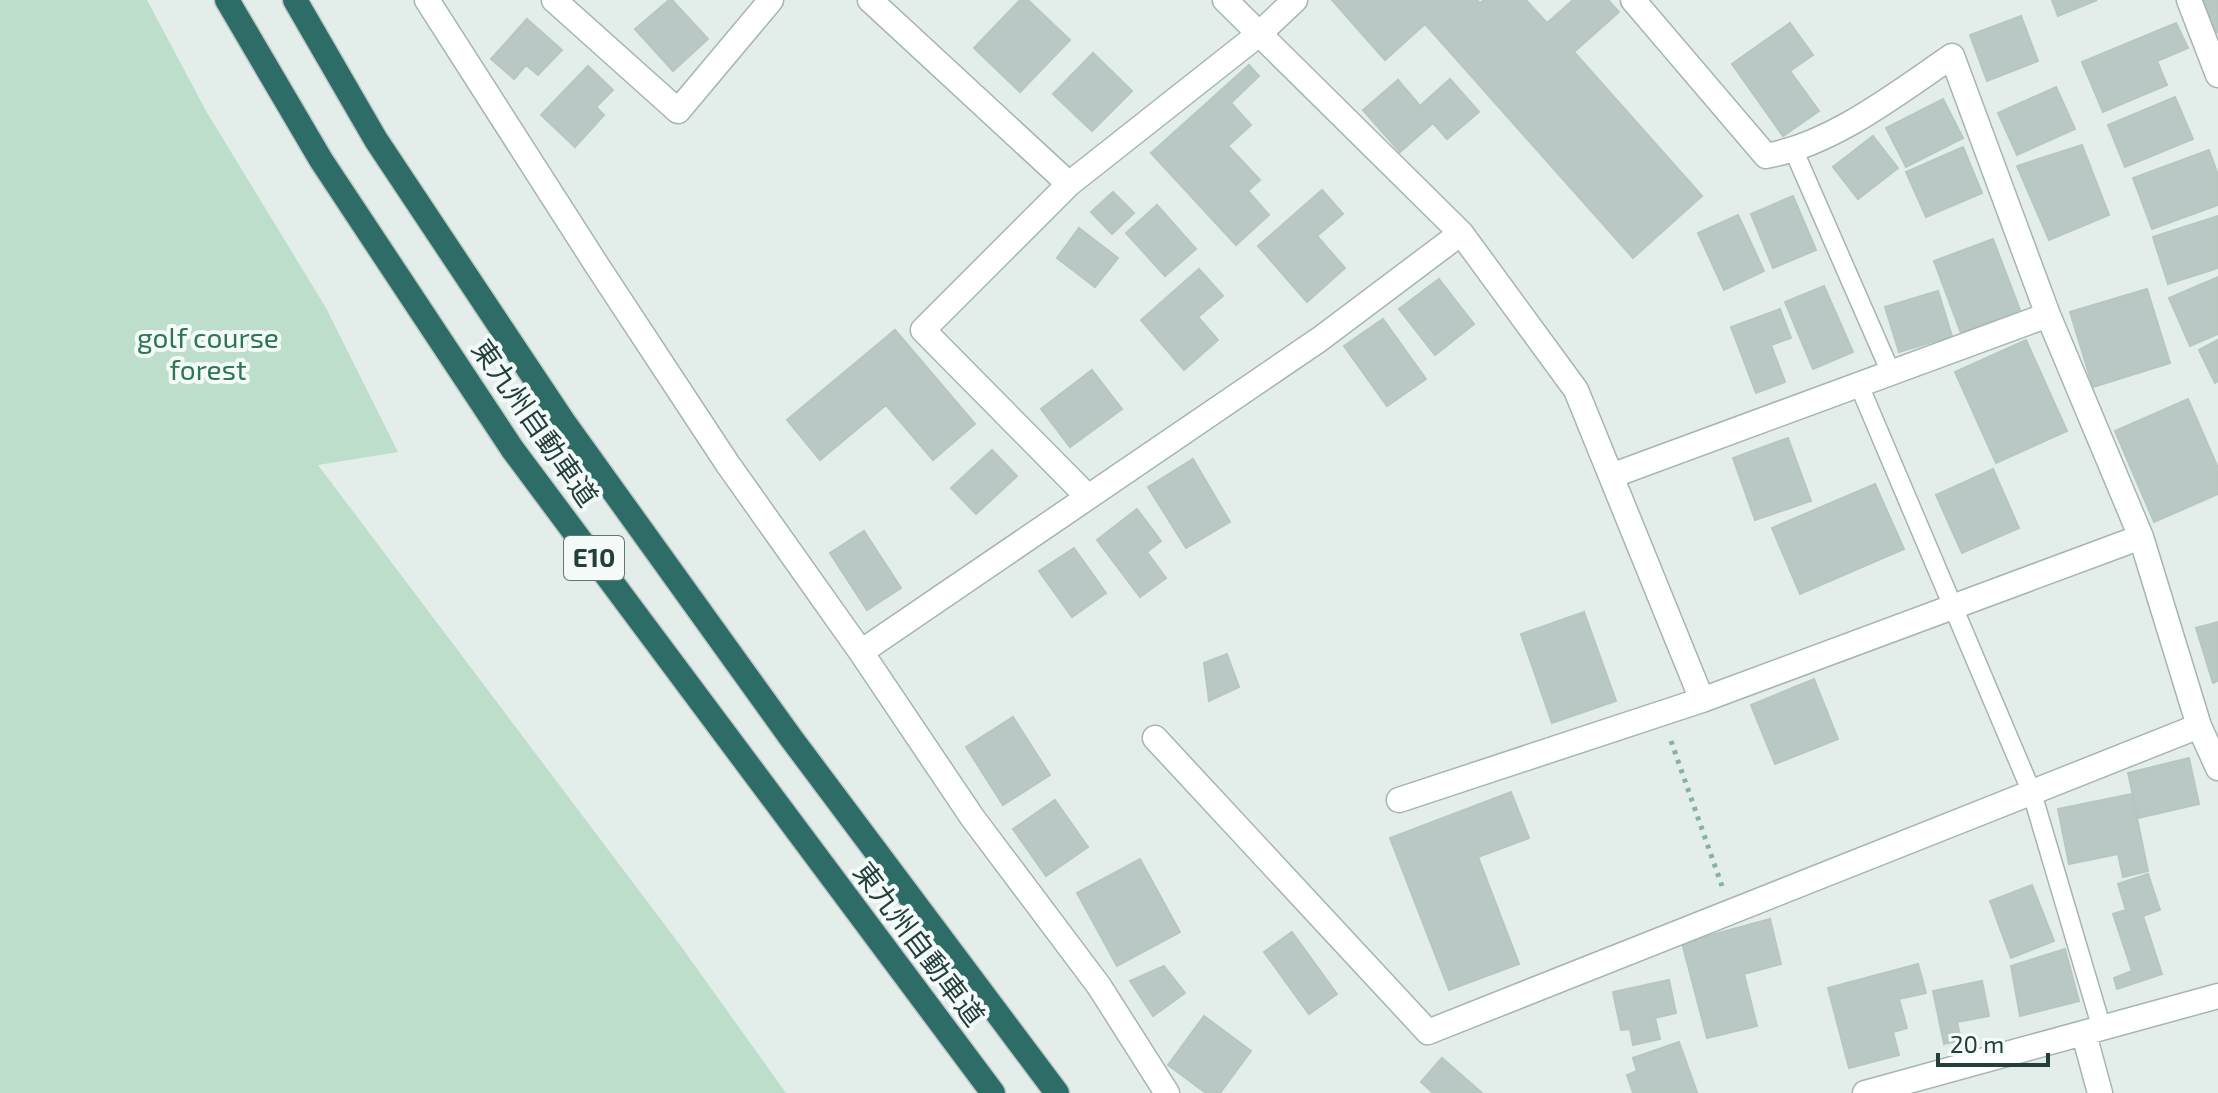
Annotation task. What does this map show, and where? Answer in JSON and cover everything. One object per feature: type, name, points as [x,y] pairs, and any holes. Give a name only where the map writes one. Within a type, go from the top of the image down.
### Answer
[{"type":"highway","name":"東九州自動車道","points":[[227,0],[321,160],[513,450],[993,1093]]},
{"type":"highway","name":"東九州自動車道","points":[[295,0],[376,140],[563,421],[791,738],[1057,1093]]},
{"type":"street","points":[[427,0],[701,424],[972,817],[1099,986],[1167,1093]]},
{"type":"street","points":[[554,0],[678,111],[771,0]]},
{"type":"street","points":[[870,0],[1069,184]]},
{"type":"street","points":[[1225,0],[1461,233],[1576,390],[1702,700]]},
{"type":"street","points":[[1088,497],[923,330],[1069,184],[1259,34],[1295,0]]},
{"type":"street","points":[[1633,0],[1766,156],[1794,151],[1891,97],[1952,56],[2048,315],[2141,537],[2199,726],[2218,768]]},
{"type":"street","points":[[2189,0],[2218,75]]},
{"type":"street","points":[[861,652],[1320,339],[1461,233]]},
{"type":"street","points":[[1611,476],[2048,315]]},
{"type":"street","points":[[1399,800],[1702,700],[2141,537]]},
{"type":"street","points":[[1155,738],[1428,1032],[2199,726]]},
{"type":"street","points":[[1865,1093],[2218,996]]},
{"type":"street","points":[[2093,1031],[2100,1093]]},
{"type":"lane","points":[[1794,151],[1891,373]]},
{"type":"lane","points":[[1859,385],[2032,793],[2093,1031]]},
{"type":"path","points":[[1661,713],[1730,911]]},
{"type":"green space","name":"golf course forest","points":[[0,0],[147,0],[206,111],[326,308],[398,452],[318,465],[680,945],[786,1093],[0,1093]]},
{"type":"building","points":[[669,0],[708,39],[673,71],[635,29]]},
{"type":"building","points":[[1020,0],[1028,0],[1070,40],[1020,92],[974,48]]},
{"type":"building","points":[[1332,0],[1477,0],[1480,3],[1484,0],[1526,0],[1547,23],[1573,0],[1608,0],[1619,12],[1574,52],[1702,196],[1633,258],[1425,24],[1385,60]]},
{"type":"building","points":[[2052,0],[2097,0],[2058,16]]},
{"type":"building","points":[[2199,0],[2218,0],[2218,32],[2211,35]]},
{"type":"building","points":[[2021,16],[2038,61],[1987,81],[1970,35]]},
{"type":"building","points":[[527,19],[562,50],[538,75],[526,65],[514,79],[491,59]]},
{"type":"building","points":[[1790,23],[1813,55],[1790,71],[1819,111],[1783,136],[1732,64]]},
{"type":"building","points":[[2176,23],[2188,48],[2157,61],[2167,85],[2103,112],[2082,62]]},
{"type":"building","points":[[1093,53],[1132,91],[1092,131],[1053,94]]},
{"type":"building","points":[[1249,65],[1259,76],[1231,103],[1251,125],[1228,146],[1260,180],[1248,191],[1269,215],[1236,245],[1151,153]]},
{"type":"building","points":[[588,66],[613,90],[596,107],[604,115],[575,147],[541,115]]},
{"type":"building","points":[[1450,79],[1479,112],[1447,139],[1433,123],[1400,152],[1363,110],[1398,80],[1420,106]]},
{"type":"building","points":[[2056,87],[2075,129],[2017,155],[1998,113]]},
{"type":"building","points":[[2175,97],[2193,139],[2125,167],[2108,125]]},
{"type":"building","points":[[1943,99],[1963,138],[1906,167],[1886,128]]},
{"type":"building","points":[[1873,136],[1898,168],[1858,199],[1833,167]]},
{"type":"building","points":[[2082,145],[2109,215],[2049,240],[2017,166]]},
{"type":"building","points":[[1963,147],[1982,193],[1926,217],[1906,172]]},
{"type":"building","points":[[2209,150],[2218,175],[2218,205],[2152,229],[2133,178]]},
{"type":"building","points":[[1322,190],[1343,214],[1317,236],[1345,268],[1307,302],[1258,246]]},
{"type":"building","points":[[1113,192],[1134,213],[1112,234],[1091,212]]},
{"type":"building","points":[[1793,196],[1816,250],[1773,268],[1751,214]]},
{"type":"building","points":[[1157,205],[1196,249],[1165,276],[1126,233]]},
{"type":"building","points":[[1738,215],[1764,271],[1724,290],[1698,233]]},
{"type":"building","points":[[2218,216],[2218,268],[2168,284],[2153,237]]},
{"type":"building","points":[[1079,228],[1118,258],[1095,287],[1057,258]]},
{"type":"building","points":[[1993,239],[2020,310],[1961,333],[1934,261]]},
{"type":"building","points":[[1199,269],[1223,296],[1198,317],[1218,340],[1184,370],[1141,320]]},
{"type":"building","points":[[2218,277],[2218,334],[2190,346],[2169,298]]},
{"type":"building","points":[[1439,279],[1474,324],[1435,355],[1399,309]]},
{"type":"building","points":[[1824,286],[1853,352],[1813,369],[1785,302]]},
{"type":"building","points":[[2147,289],[2170,363],[2093,387],[2070,312]]},
{"type":"building","points":[[1938,291],[1952,336],[1899,352],[1885,307]]},
{"type":"building","points":[[1780,309],[1791,338],[1771,345],[1785,382],[1756,393],[1731,327]]},
{"type":"building","points":[[1383,319],[1426,379],[1387,406],[1344,346]]},
{"type":"building","points":[[895,330],[975,424],[933,460],[886,405],[820,460],[787,420]]},
{"type":"building","points":[[2026,340],[2067,431],[1996,463],[1955,372]]},
{"type":"building","points":[[2218,340],[2218,381],[2215,383],[2199,350]]},
{"type":"building","points":[[1092,370],[1122,409],[1070,447],[1041,409]]},
{"type":"building","points":[[2188,399],[2218,468],[2218,494],[2154,522],[2115,431]]},
{"type":"building","points":[[1788,438],[1811,501],[1755,520],[1733,458]]},
{"type":"building","points":[[992,450],[1017,476],[976,514],[951,488]]},
{"type":"building","points":[[1193,459],[1230,522],[1186,548],[1148,487]]},
{"type":"building","points":[[1993,469],[2019,528],[1962,553],[1936,495]]},
{"type":"building","points":[[1875,484],[1904,549],[1800,594],[1772,528]]},
{"type":"building","points":[[1137,509],[1161,541],[1147,552],[1166,578],[1140,597],[1097,540]]},
{"type":"building","points":[[864,531],[901,588],[867,610],[830,553]]},
{"type":"building","points":[[1074,548],[1106,593],[1072,617],[1039,571]]},
{"type":"building","points":[[1584,612],[1616,701],[1552,723],[1521,634]]},
{"type":"building","points":[[2218,622],[2218,681],[2213,683],[2196,628]]},
{"type":"building","points":[[1227,654],[1239,687],[1209,701],[1204,663]]},
{"type":"building","points":[[1814,679],[1838,739],[1775,764],[1751,705]]},
{"type":"building","points":[[1013,717],[1050,775],[1003,805],[966,747]]},
{"type":"building","points":[[2189,758],[2199,804],[2138,818],[2128,773]]},
{"type":"building","points":[[1511,792],[1529,838],[1478,857],[1519,964],[1449,990],[1390,838]]},
{"type":"building","points":[[2132,794],[2148,871],[2123,877],[2118,854],[2069,864],[2058,809]]},
{"type":"building","points":[[1055,800],[1088,847],[1046,876],[1013,829]]},
{"type":"building","points":[[1140,859],[1180,932],[1117,966],[1077,893]]},
{"type":"building","points":[[2148,874],[2160,910],[2143,916],[2162,974],[2117,989],[2114,978],[2132,971],[2113,914],[2126,910],[2118,884]]},
{"type":"building","points":[[2032,885],[2054,941],[2011,958],[1990,901]]},
{"type":"building","points":[[1770,919],[1781,964],[1744,974],[1757,1026],[1707,1038],[1682,943]]},
{"type":"building","points":[[1292,932],[1337,994],[1309,1014],[1264,952]]},
{"type":"building","points":[[2065,949],[2079,1001],[2020,1016],[2011,966]]},
{"type":"building","points":[[1918,964],[1926,993],[1899,999],[1907,1028],[1893,1032],[1899,1055],[1849,1068],[1828,988]]},
{"type":"building","points":[[1164,966],[1185,993],[1153,1016],[1130,981]]},
{"type":"building","points":[[1669,980],[1676,1013],[1655,1018],[1660,1039],[1633,1045],[1630,1029],[1621,1030],[1613,992]]},
{"type":"building","points":[[1982,981],[1989,1016],[1957,1022],[1961,1040],[1944,1044],[1933,991]]},
{"type":"building","points":[[1204,1016],[1251,1051],[1220,1093],[1206,1093],[1168,1065]]},
{"type":"building","points":[[1679,1042],[1697,1092],[1633,1093],[1627,1075],[1637,1071],[1633,1058]]},
{"type":"building","points":[[1442,1058],[1482,1093],[1433,1093],[1421,1082]]}]
